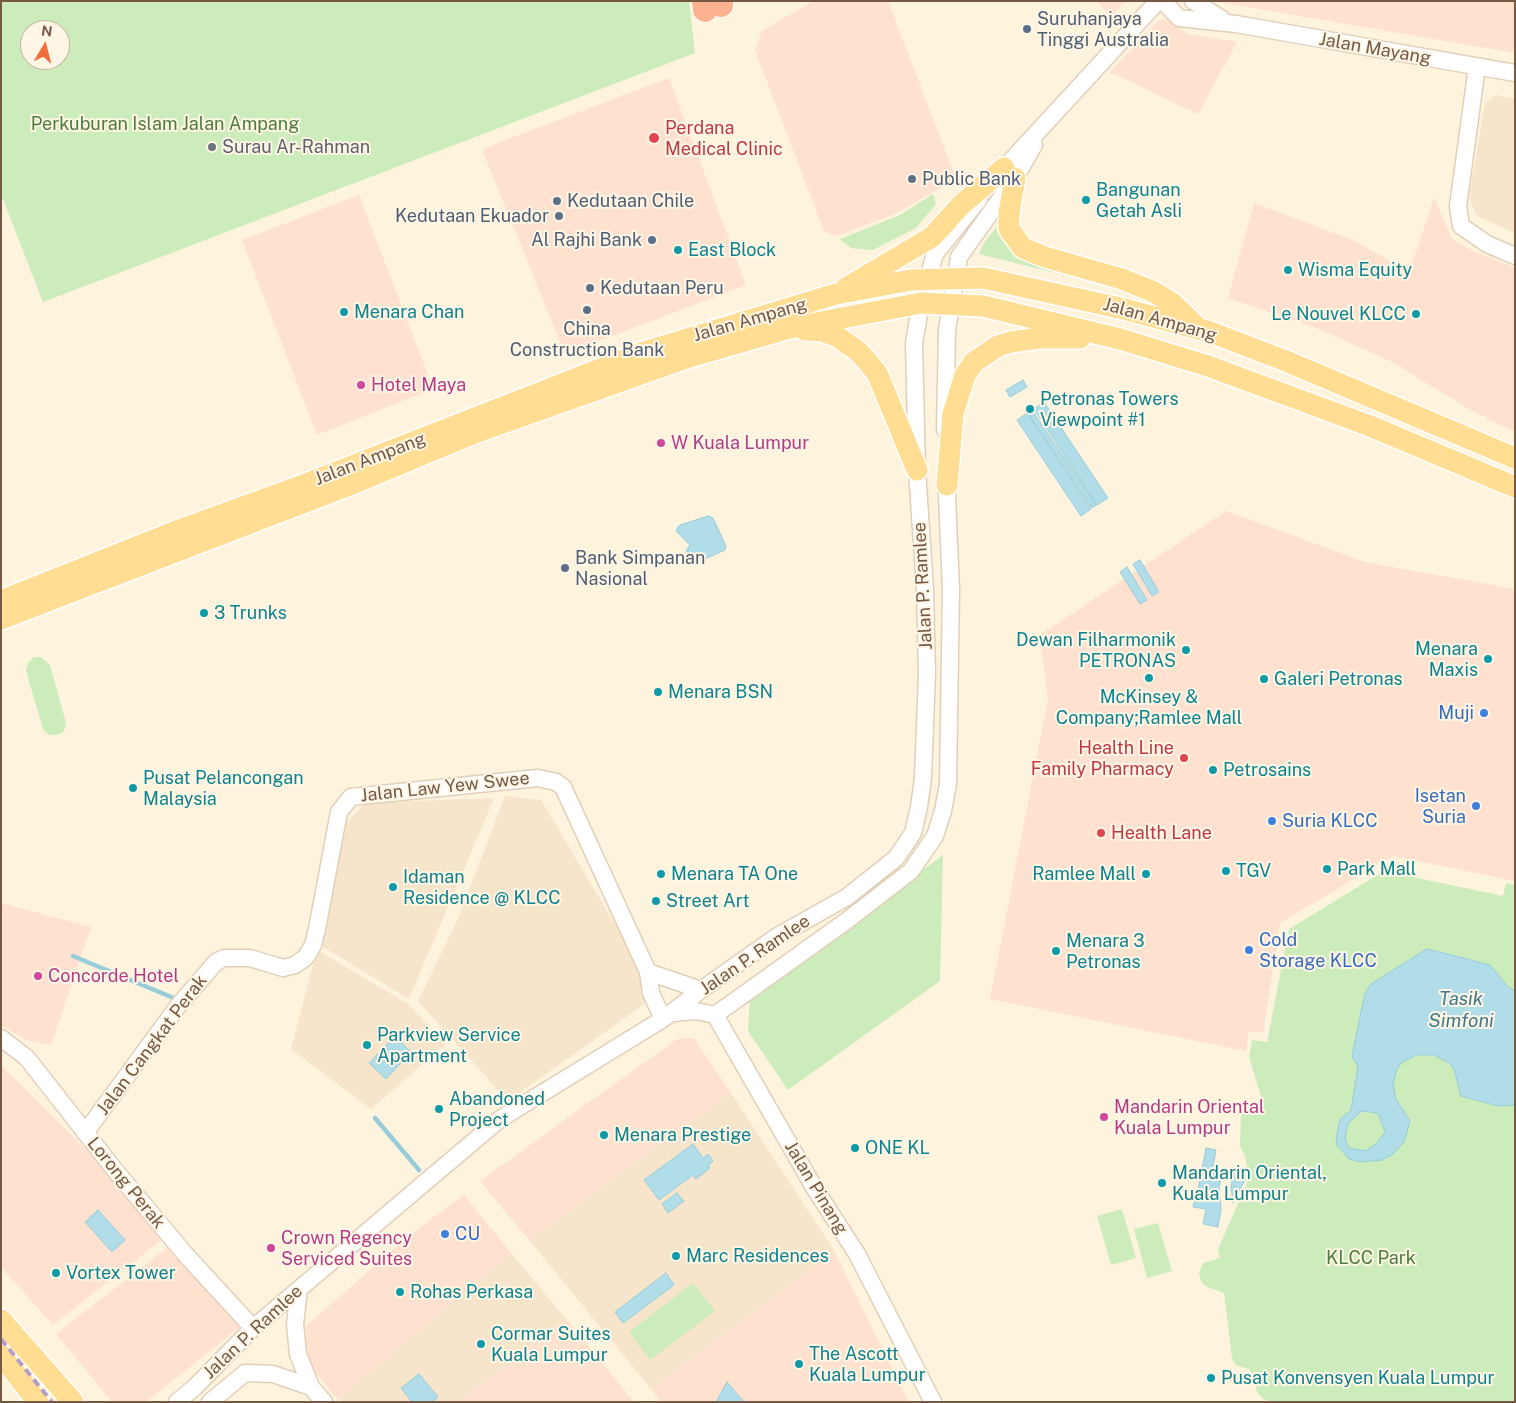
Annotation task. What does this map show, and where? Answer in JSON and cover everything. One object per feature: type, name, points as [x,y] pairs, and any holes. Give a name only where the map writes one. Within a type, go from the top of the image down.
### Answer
[{"type":"main road","points":[[836,294],[886,262],[932,237],[961,206],[1009,173]]},
{"type":"main road","points":[[1009,173],[1009,229],[1024,248],[1045,257],[1122,279],[1154,292],[1172,303],[1199,329]]},
{"type":"main road","name":"Jalan Ampang","points":[[1,601],[174,532],[293,489],[644,352],[836,294],[898,282],[927,279],[983,278],[1124,308],[1199,329],[1286,361],[1515,458]]},
{"type":"main road","name":"Jalan Ampang","points":[[1,619],[347,486],[477,432],[686,358],[790,328],[921,303],[984,306],[1120,338],[1208,366],[1370,426],[1515,487]]},
{"type":"main road","points":[[790,328],[830,334],[838,337],[859,352],[877,373],[917,470]]},
{"type":"main road","points":[[947,485],[953,414],[965,375],[974,362],[998,346],[1026,339],[1053,337],[1120,338]]},
{"type":"main road","points":[[1,1320],[73,1402]]},
{"type":"main road","points":[[1,1355],[38,1402]]},
{"type":"street","points":[[1009,173],[1058,108],[1158,1]]},
{"type":"street","name":"Jalan Mayang","points":[[1163,1],[1180,18],[1236,24],[1515,73]]},
{"type":"street","name":"Jalan Mayang","points":[[1193,1],[1212,15],[1236,24]]},
{"type":"street","points":[[1477,67],[1458,206],[1461,226],[1487,244],[1515,256]]},
{"type":"street","name":"Jalan P. Ramlee","points":[[715,1016],[911,872],[935,836],[943,811],[948,784],[951,589],[944,408],[947,330],[954,278],[959,257],[1009,173]]},
{"type":"street","name":"Jalan P. Ramlee","points":[[177,1402],[196,1387],[253,1328],[500,1119],[668,1016],[701,990],[776,937],[847,897],[896,858],[913,833],[923,778],[927,674],[925,589],[917,470],[914,343],[921,303],[935,254],[1009,173]]},
{"type":"street","name":"Jalan Law Yew Swee","points":[[317,929],[339,812],[351,797],[538,778],[548,779],[563,787],[648,972],[651,994],[668,1016]]},
{"type":"street","name":"Jalan Cangkat Perak","points":[[85,1133],[178,1006],[216,962],[224,958],[250,958],[283,968],[296,965],[306,957],[313,945],[317,929]]},
{"type":"street","points":[[648,972],[701,990]]},
{"type":"street","points":[[668,1016],[696,1011],[715,1016]]},
{"type":"street","name":"Jalan Pinang","points":[[715,1016],[815,1189],[857,1254],[932,1402]]},
{"type":"street","name":"Lorong Perak","points":[[1,1038],[27,1058],[85,1133],[185,1254],[253,1328]]},
{"type":"street","points":[[298,1289],[295,1339],[301,1362],[311,1387],[324,1402]]},
{"type":"street","name":"Jalan P. Ramlee","points":[[210,1402],[245,1372],[273,1374],[311,1387]]},
{"type":"shaded area","points":[[813,1],[888,1],[956,179],[895,214],[837,236],[824,231],[755,50],[762,31]]},
{"type":"shaded area","points":[[1097,1],[1125,1],[1111,17]]},
{"type":"shaded area","points":[[1515,1],[1515,53],[1218,2]]},
{"type":"shaded area","points":[[1168,19],[1188,34],[1237,42],[1198,114],[1110,72],[1159,20]]},
{"type":"shaded area","points":[[669,78],[746,285],[565,354],[482,149]]},
{"type":"shaded area","points":[[1496,95],[1515,99],[1515,233],[1477,216],[1469,197],[1485,103]]},
{"type":"shaded area","points":[[359,195],[430,380],[425,392],[317,435],[242,240]]},
{"type":"shaded area","points":[[1434,198],[1452,239],[1473,251],[1515,268],[1515,431],[1486,419],[1487,416],[1479,415],[1392,362],[1319,329],[1228,298],[1254,203],[1353,240],[1409,272]]},
{"type":"shaded area","name":"Suria KLCC","points":[[1226,511],[1365,562],[1515,589],[1515,881],[1393,856],[1280,923],[1263,1033],[1249,1031],[1246,1051],[990,999],[1048,699],[1040,635]]},
{"type":"shaded area","points":[[505,796],[541,800],[657,995],[508,1101],[418,1001],[458,919]]},
{"type":"shaded area","points":[[494,798],[409,999],[320,945],[346,823],[366,803]]},
{"type":"shaded area","name":"Concorde Hotel","points":[[1,903],[91,927],[51,1045],[26,1040],[1,1025]]},
{"type":"shaded area","points":[[317,950],[407,1003],[446,1044],[371,1109],[291,1049]]},
{"type":"shaded area","points":[[694,1038],[731,1093],[529,1240],[480,1181],[677,1039]]},
{"type":"shaded area","points":[[1,1065],[113,1176],[164,1238],[53,1325],[1,1267]]},
{"type":"shaded area","points":[[731,1093],[835,1252],[651,1389],[529,1240]]},
{"type":"shaded area","points":[[464,1195],[511,1253],[338,1400],[304,1359],[306,1326],[412,1233]]},
{"type":"shaded area","points":[[172,1244],[240,1327],[146,1402],[112,1402],[56,1334]]},
{"type":"shaded area","points":[[835,1252],[909,1402],[661,1402],[651,1389]]},
{"type":"shaded area","points":[[511,1253],[566,1319],[458,1402],[343,1402],[340,1398]]},
{"type":"shaded area","points":[[566,1319],[634,1402],[458,1402]]},
{"type":"green space","name":"Perkuburan Islam Jalan Ampang","points":[[1,1],[689,1],[695,53],[43,302],[1,194]]},
{"type":"green space","points":[[933,194],[936,204],[916,228],[873,250],[851,248],[840,239],[900,215]]},
{"type":"green space","points":[[999,224],[1124,290],[979,254],[984,243]]},
{"type":"green space","points":[[34,657],[41,657],[50,665],[66,723],[64,731],[58,735],[49,735],[43,729],[26,671],[28,663]]},
{"type":"green space","points":[[943,855],[940,981],[788,1090],[748,1031],[750,999]]},
{"type":"green space","name":"KLCC Park","points":[[1384,871],[1503,896],[1506,883],[1515,885],[1515,1402],[1271,1402],[1262,1398],[1256,1390],[1257,1381],[1249,1369],[1236,1365],[1232,1358],[1224,1293],[1205,1286],[1201,1281],[1199,1273],[1203,1263],[1220,1258],[1218,1249],[1249,1178],[1245,1156],[1240,1146],[1241,1114],[1263,1108],[1263,1103],[1249,1057],[1252,1040],[1267,1042],[1289,929]]},
{"type":"green space","points":[[1122,1209],[1136,1258],[1111,1265],[1097,1216]]},
{"type":"green space","points":[[1158,1223],[1172,1271],[1147,1278],[1134,1229]]},
{"type":"green space","points":[[693,1283],[715,1311],[650,1360],[629,1332]]},
{"type":"water","points":[[1023,380],[1027,387],[1010,397],[1006,390]]},
{"type":"water","points":[[1044,402],[1108,498],[1097,505],[1034,409]]},
{"type":"water","points":[[1032,410],[1096,505],[1092,508],[1028,413]]},
{"type":"water","points":[[1027,413],[1091,509],[1081,516],[1017,420]]},
{"type":"water","points":[[708,516],[713,518],[726,546],[725,550],[703,560],[686,551],[690,545],[677,532],[677,528],[680,525]]},
{"type":"water","points":[[1140,560],[1159,592],[1152,596],[1133,564]]},
{"type":"water","points":[[1127,567],[1147,600],[1140,604],[1120,572]]},
{"type":"water","name":"Tasik Simfoni","points":[[1427,949],[1490,965],[1508,987],[1515,991],[1515,1105],[1498,1106],[1461,1096],[1454,1069],[1449,1063],[1434,1055],[1416,1055],[1401,1063],[1397,1069],[1393,1084],[1396,1099],[1410,1121],[1404,1142],[1392,1155],[1382,1160],[1360,1162],[1349,1159],[1337,1145],[1336,1139],[1340,1120],[1351,1110],[1358,1067],[1352,1056],[1365,993],[1371,984]],"holes":[[[1362,1111],[1378,1113],[1385,1132],[1376,1144],[1365,1151],[1348,1148],[1345,1138],[1348,1123]]]},
{"type":"water","points":[[395,1036],[411,1052],[386,1079],[369,1063]]},
{"type":"water","points":[[693,1144],[703,1158],[708,1154],[713,1161],[708,1165],[710,1168],[696,1179],[693,1175],[659,1200],[644,1180]]},
{"type":"water","points":[[1206,1148],[1216,1150],[1212,1173],[1222,1175],[1219,1187],[1221,1209],[1218,1227],[1203,1224],[1206,1209],[1193,1207],[1195,1200],[1191,1199],[1192,1192],[1198,1190]]},
{"type":"water","points":[[1234,1171],[1241,1171],[1247,1176],[1233,1203],[1231,1186]]},
{"type":"water","points":[[677,1193],[684,1201],[668,1213],[662,1204]]},
{"type":"water","points":[[98,1210],[125,1240],[112,1252],[85,1222]]},
{"type":"water","points":[[666,1273],[674,1285],[623,1323],[615,1312]]},
{"type":"water","points":[[419,1374],[438,1397],[432,1402],[412,1402],[401,1388]]},
{"type":"water","points":[[727,1382],[743,1401],[716,1402]]},
{"type":"waterway","points":[[73,956],[176,999]]},
{"type":"waterway","points":[[375,1118],[419,1170]]},
{"type":"railway","points":[[1,1339],[52,1402]]},
{"type":"place","name":"Suruhanjaya Tinggi Australia","points":[[1027,29]]},
{"type":"place","name":"Perdana Medical Clinic","points":[[654,138]]},
{"type":"place","name":"Surau Ar-Rahman","points":[[212,147]]},
{"type":"place","name":"Public Bank","points":[[912,179]]},
{"type":"place","name":"Bangunan Getah Asli","points":[[1086,200]]},
{"type":"place","name":"Kedutaan Chile","points":[[557,201]]},
{"type":"place","name":"Kedutaan Ekuador","points":[[559,216]]},
{"type":"place","name":"Al Rajhi Bank","points":[[652,240]]},
{"type":"place","name":"East Block","points":[[678,250]]},
{"type":"place","name":"Wisma Equity","points":[[1288,270]]},
{"type":"place","name":"Kedutaan Peru","points":[[590,288]]},
{"type":"place","name":"China Construction Bank","points":[[587,310]]},
{"type":"place","name":"Menara Chan","points":[[344,312]]},
{"type":"place","name":"Le Nouvel KLCC","points":[[1416,314]]},
{"type":"place","name":"Hotel Maya","points":[[361,385]]},
{"type":"place","name":"Petronas Towers Viewpoint #1","points":[[1030,409]]},
{"type":"place","name":"W Kuala Lumpur","points":[[661,443]]},
{"type":"place","name":"Bank Simpanan Nasional","points":[[565,568]]},
{"type":"place","name":"3 Trunks","points":[[204,613]]},
{"type":"place","name":"Dewan Filharmonik PETRONAS","points":[[1186,650]]},
{"type":"place","name":"Menara Maxis","points":[[1488,659]]},
{"type":"place","name":"McKinsey & Company;Ramlee Mall","points":[[1149,678]]},
{"type":"place","name":"Galeri Petronas","points":[[1264,679]]},
{"type":"place","name":"Menara BSN","points":[[658,692]]},
{"type":"place","name":"Muji","points":[[1484,713]]},
{"type":"place","name":"Health Line Family Pharmacy","points":[[1184,758]]},
{"type":"place","name":"Petrosains","points":[[1213,770]]},
{"type":"place","name":"Pusat Pelancongan Malaysia","points":[[133,788]]},
{"type":"place","name":"Isetan Suria","points":[[1476,806]]},
{"type":"place","name":"Suria KLCC","points":[[1272,821]]},
{"type":"place","name":"Health Lane","points":[[1101,833]]},
{"type":"place","name":"Park Mall","points":[[1327,869]]},
{"type":"place","name":"TGV","points":[[1226,871]]},
{"type":"place","name":"Menara TA One","points":[[661,874]]},
{"type":"place","name":"Ramlee Mall","points":[[1146,874]]},
{"type":"place","name":"Idaman Residence @ KLCC","points":[[393,887]]},
{"type":"place","name":"Street Art","points":[[656,901]]},
{"type":"place","name":"Cold Storage KLCC","points":[[1249,950]]},
{"type":"place","name":"Menara 3 Petronas","points":[[1056,951]]},
{"type":"place","name":"Concorde Hotel","points":[[38,976]]},
{"type":"place","name":"Parkview Service Apartment","points":[[367,1045]]},
{"type":"place","name":"Abandoned Project","points":[[439,1109]]},
{"type":"place","name":"Mandarin Oriental Kuala Lumpur","points":[[1104,1117]]},
{"type":"place","name":"Menara Prestige","points":[[604,1135]]},
{"type":"place","name":"ONE KL","points":[[855,1148]]},
{"type":"place","name":"Mandarin Oriental, Kuala Lumpur","points":[[1162,1183]]},
{"type":"place","name":"CU","points":[[445,1234]]},
{"type":"place","name":"Crown Regency Serviced Suites","points":[[271,1248]]},
{"type":"place","name":"Marc Residences","points":[[676,1256]]},
{"type":"place","name":"Vortex Tower","points":[[56,1273]]},
{"type":"place","name":"Rohas Perkasa","points":[[400,1292]]},
{"type":"place","name":"Cormar Suites Kuala Lumpur","points":[[481,1344]]},
{"type":"place","name":"The Ascott Kuala Lumpur","points":[[799,1364]]},
{"type":"place","name":"Pusat Konvensyen Kuala Lumpur","points":[[1211,1378]]}]
